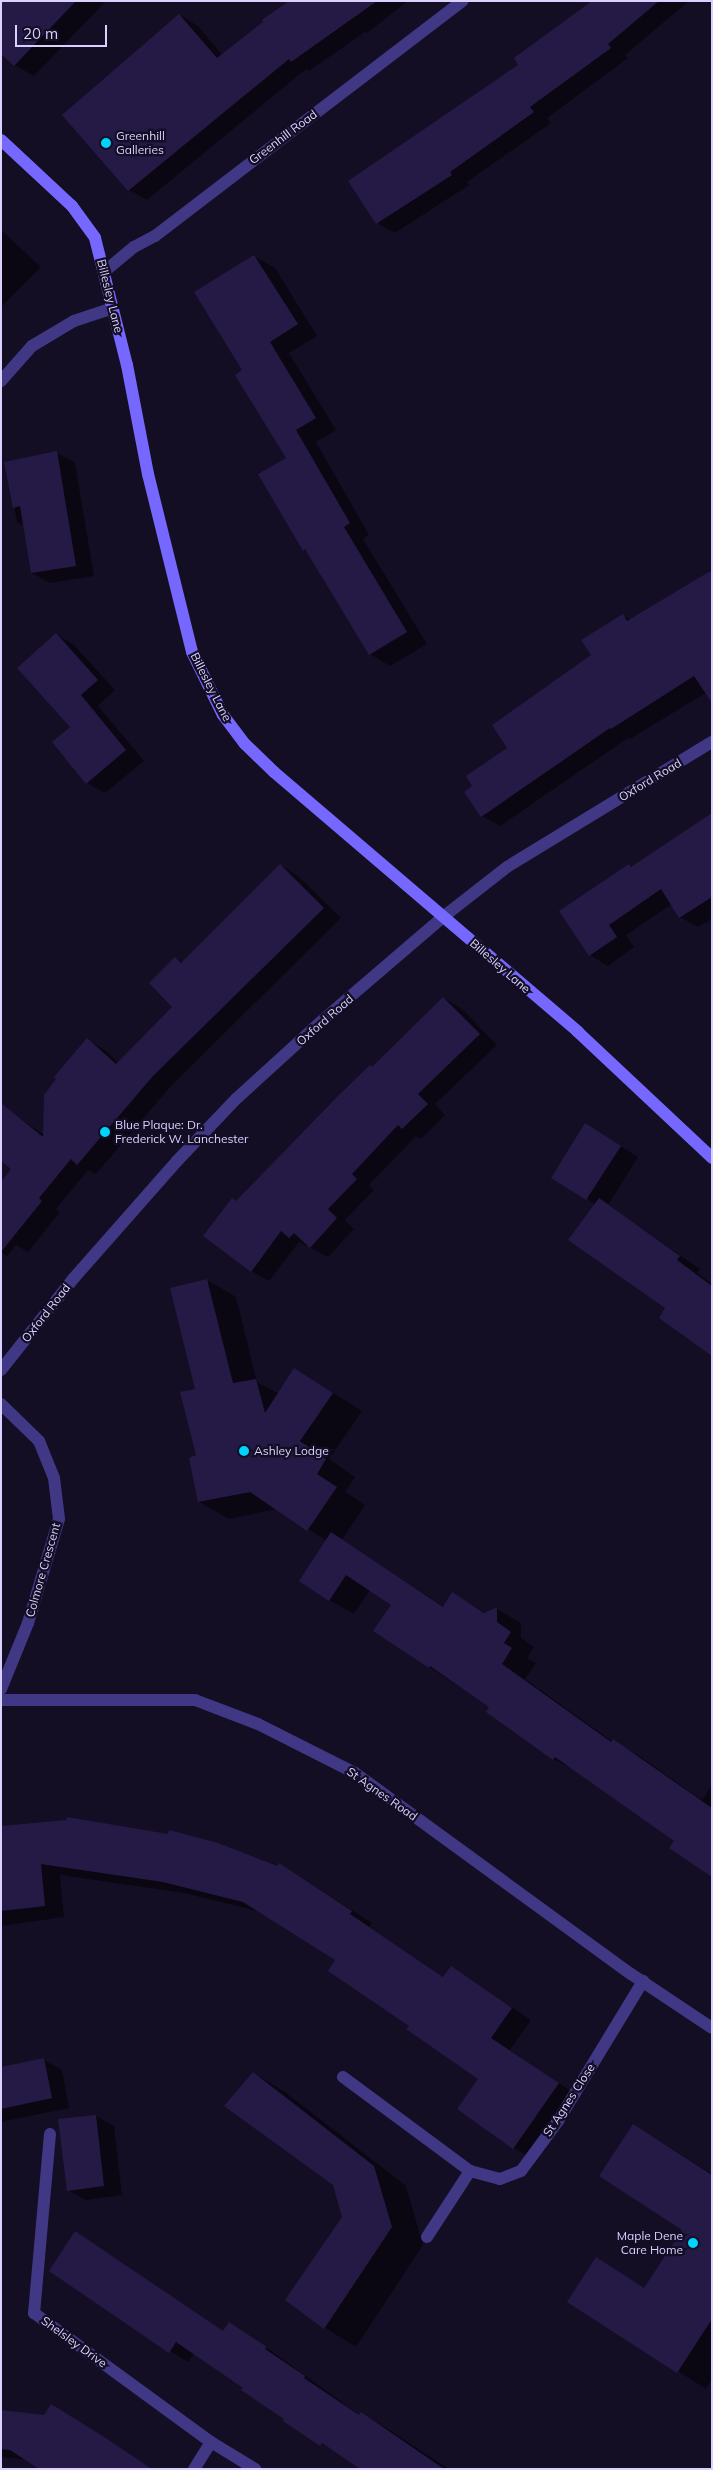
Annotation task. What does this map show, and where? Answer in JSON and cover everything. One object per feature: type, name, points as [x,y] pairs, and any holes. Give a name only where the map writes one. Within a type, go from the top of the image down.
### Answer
[{"type":"street","name":"Greenhill Road","points":[[104,272],[134,247],[155,236],[462,1]]},
{"type":"street","name":"Billesley Lane","points":[[1,140],[72,206],[95,238],[127,365],[148,474],[192,652],[223,715],[245,744],[274,772],[578,1032],[712,1158]]},
{"type":"street","points":[[1,382],[32,346],[74,321],[113,308]]},
{"type":"street","name":"Oxford Road","points":[[1,1370],[74,1279],[177,1161],[236,1099],[443,917],[506,867],[712,742]]},
{"type":"street","name":"Colmore Crescent","points":[[1,1404],[39,1441],[54,1478],[58,1519],[28,1623],[1,1689]]},
{"type":"street","name":"St Agnes Road","points":[[1,1700],[195,1700],[258,1724],[354,1773],[643,1981],[712,2028]]},
{"type":"street","name":"St Agnes Close","points":[[342,2077],[470,2171],[500,2179],[521,2171],[558,2121],[643,1981]]},
{"type":"street","name":"Shelsley Drive","points":[[50,2134],[34,2313],[211,2442],[255,2469]]},
{"type":"street","points":[[427,2237],[470,2171]]},
{"type":"street","points":[[194,2469],[211,2442]]},
{"type":"building","points":[[1,1],[76,1],[14,66],[1,54]]},
{"type":"building","points":[[289,1],[377,1],[291,62],[289,59],[128,191],[62,115],[179,14],[217,58],[263,22],[262,20]]},
{"type":"building","points":[[592,1],[659,1],[608,44],[611,48],[530,107],[534,112],[450,172],[452,175],[376,224],[348,181],[518,65],[514,58]]},
{"type":"building","points":[[254,255],[298,324],[270,342],[316,418],[296,430],[350,523],[344,527],[407,632],[369,655],[305,549],[303,551],[258,474],[286,458],[235,375],[242,370],[194,292]]},
{"type":"building","points":[[57,451],[76,566],[31,573],[20,506],[13,508],[4,462]]},
{"type":"building","points":[[712,570],[712,703],[694,676],[610,728],[481,817],[464,792],[472,786],[466,776],[507,748],[492,725],[591,655],[581,640],[623,614],[627,621]]},
{"type":"building","points":[[56,633],[98,680],[81,695],[126,750],[86,784],[52,742],[70,727],[17,668]]},
{"type":"building","points":[[712,813],[712,897],[679,918],[661,889],[609,925],[617,937],[589,956],[559,911],[629,864],[631,867]]},
{"type":"building","points":[[280,864],[324,908],[153,1076],[77,1165],[71,1159],[39,1198],[42,1201],[1,1252],[1,1182],[11,1169],[1,1161],[1,1103],[43,1137],[44,1095],[56,1079],[54,1077],[87,1038],[116,1064],[172,1007],[149,983],[175,957],[181,963]]},
{"type":"building","points":[[443,997],[480,1034],[418,1094],[428,1104],[402,1129],[398,1125],[352,1174],[357,1179],[328,1209],[337,1218],[310,1248],[294,1233],[289,1238],[281,1231],[251,1272],[203,1236],[232,1198],[236,1201],[337,1097],[370,1065],[372,1067]]},
{"type":"building","points":[[585,1123],[621,1146],[586,1200],[551,1178]]},
{"type":"building","points":[[599,1198],[680,1256],[677,1260],[712,1286],[712,1356],[659,1318],[665,1308],[568,1240]]},
{"type":"building","name":"Ashley Lodge","points":[[207,1279],[233,1383],[256,1379],[265,1413],[294,1368],[333,1393],[300,1441],[326,1459],[317,1474],[337,1487],[307,1531],[250,1492],[198,1502],[189,1458],[196,1455],[180,1392],[195,1389],[170,1288]]},
{"type":"building","points":[[331,1532],[443,1607],[452,1592],[484,1613],[497,1607],[497,1622],[511,1632],[504,1643],[512,1648],[502,1664],[611,1742],[613,1739],[712,1808],[712,1877],[669,1848],[674,1841],[555,1757],[553,1760],[486,1712],[489,1707],[430,1666],[429,1668],[373,1631],[391,1605],[346,1575],[329,1601],[299,1581]]},
{"type":"building","points":[[67,1817],[168,1834],[169,1830],[218,1843],[277,1866],[279,1863],[352,1911],[350,1914],[443,1977],[451,1966],[512,2008],[491,2038],[559,2083],[513,2149],[457,2109],[478,2079],[406,2029],[409,2026],[328,1971],[335,1960],[243,1902],[163,1882],[41,1864],[45,1906],[1,1911],[1,1826],[66,1820]]},
{"type":"building","points":[[44,2058],[52,2098],[1,2109],[1,2067]]},
{"type":"building","points":[[253,2072],[374,2166],[392,2227],[324,2329],[285,2300],[342,2217],[333,2185],[224,2106]]},
{"type":"building","points":[[96,2115],[104,2186],[67,2191],[58,2119]]},
{"type":"building","name":"Maple Dene Care Home","points":[[633,2124],[712,2175],[712,2319],[677,2373],[567,2302],[596,2257],[644,2288],[682,2230],[599,2176]]},
{"type":"building","points":[[75,2231],[223,2331],[229,2322],[267,2347],[265,2349],[305,2376],[304,2378],[359,2415],[361,2412],[444,2469],[360,2469],[322,2443],[320,2446],[283,2421],[284,2419],[241,2390],[243,2388],[176,2342],[169,2353],[49,2271]]},
{"type":"building","points":[[51,2404],[152,2469],[39,2469],[10,2450],[1,2449],[1,2410],[44,2415]]},
{"type":"place","name":"Greenhill Galleries","points":[[106,143]]},
{"type":"place","name":"Blue Plaque: Dr. Frederick W. Lanchester","points":[[105,1132]]},
{"type":"place","name":"Ashley Lodge","points":[[244,1451]]},
{"type":"place","name":"Maple Dene Care Home","points":[[693,2243]]}]
